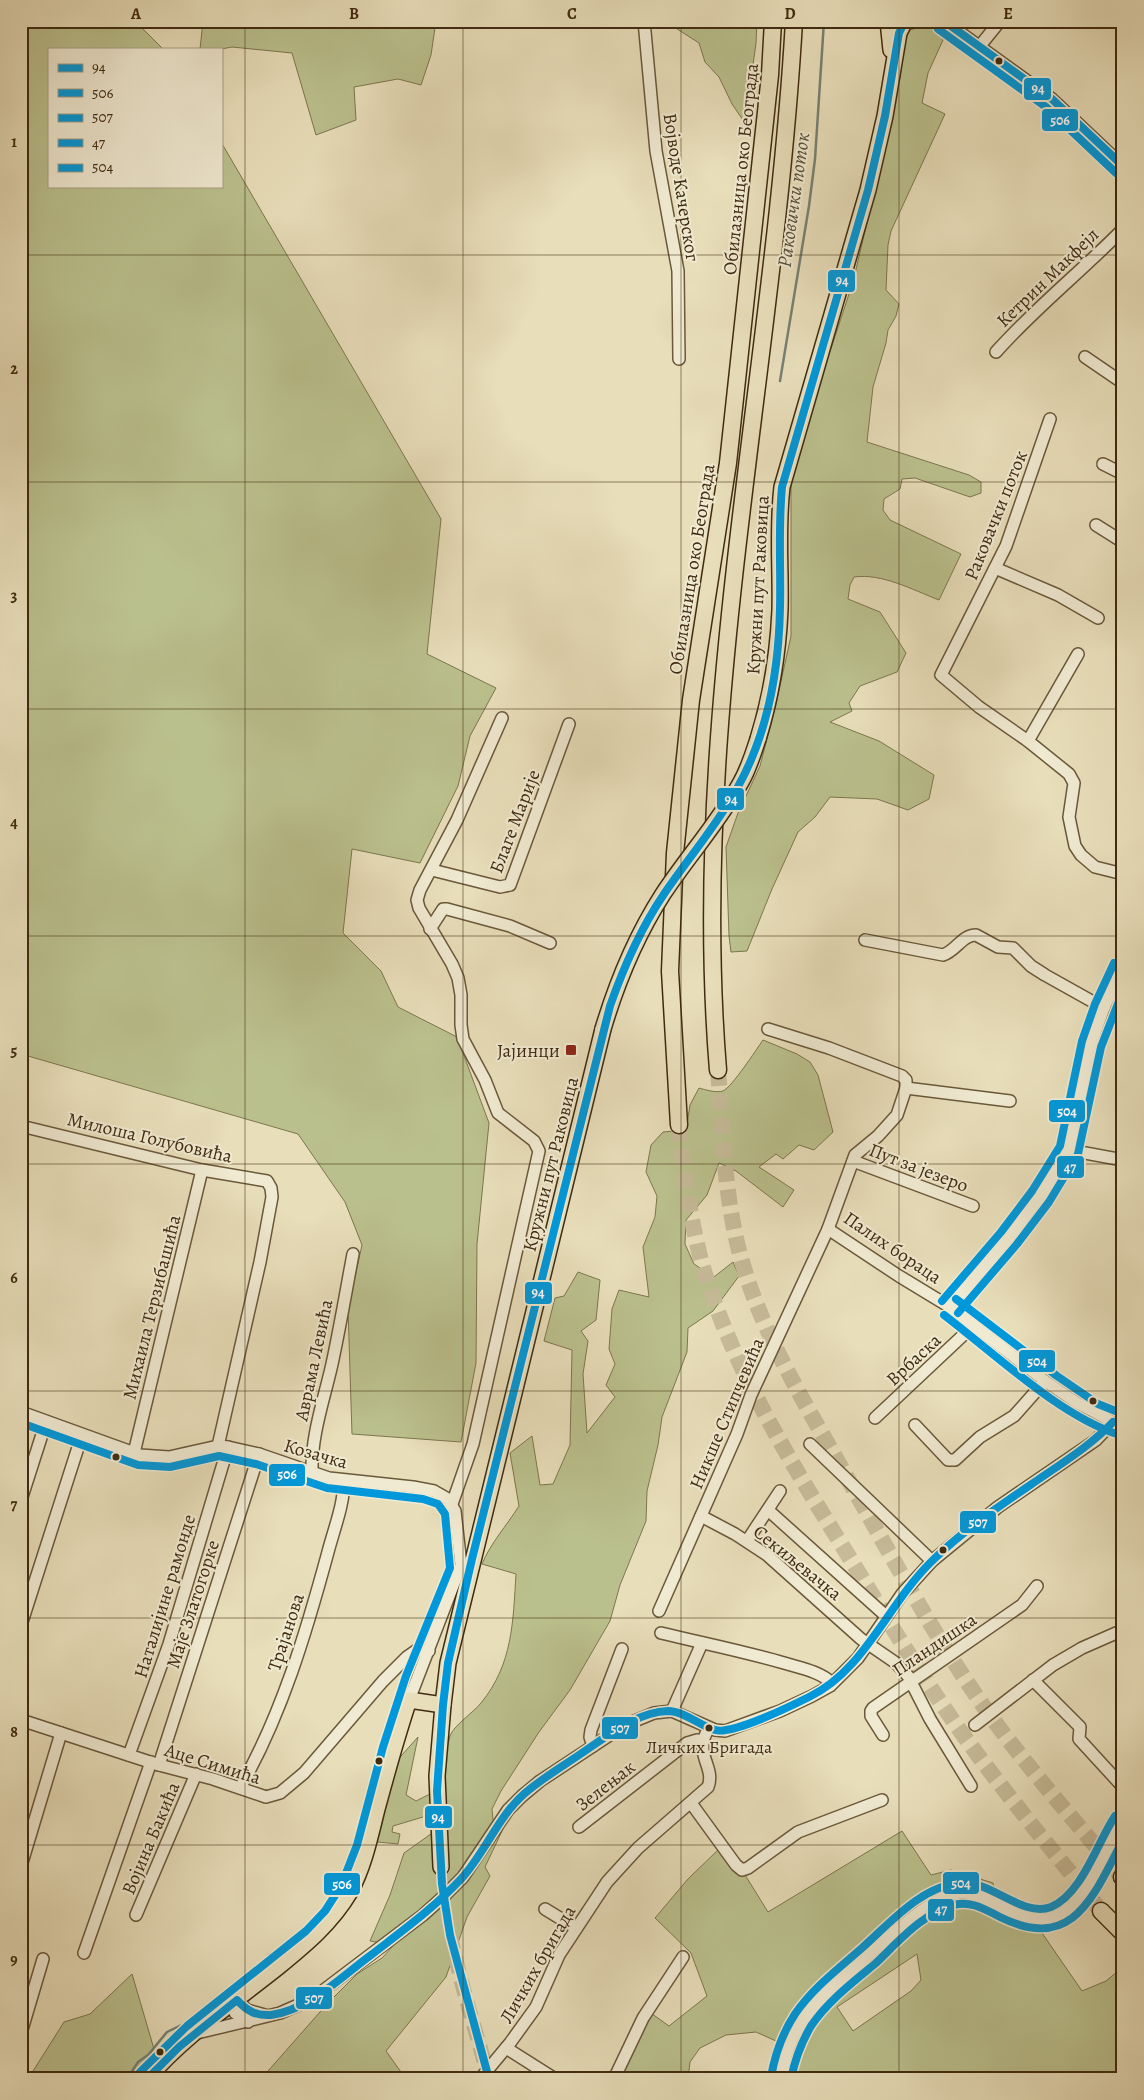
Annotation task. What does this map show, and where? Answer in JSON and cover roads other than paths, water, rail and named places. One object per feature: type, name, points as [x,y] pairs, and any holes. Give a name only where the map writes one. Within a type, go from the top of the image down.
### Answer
[{"type":"highway","name":"Обилазница око Београда","points":[[679,1125],[670,971],[675,853],[691,700],[733,428],[770,75],[773,21]]},
{"type":"highway","points":[[718,1070],[713,993],[712,937],[720,732],[740,527],[774,249],[794,21]]},
{"type":"highway","points":[[1101,1911],[1123,1933]]},
{"type":"main road","name":"Кружни пут Раковица","points":[[888,21],[892,68]]},
{"type":"main road","name":"Кружни пут Раковица","points":[[441,1867],[437,1783],[442,1705],[448,1663],[603,1029],[620,978],[645,925],[664,892],[726,807],[742,780],[758,739],[772,687],[776,658],[780,610],[779,529],[782,487],[868,190],[885,116],[899,33],[905,21]]},
{"type":"main road","points":[[147,2079],[193,2034],[313,1938],[332,1917],[350,1891],[367,1848],[393,1750],[409,1700],[442,1705]]},
{"type":"street","name":"Војводе Качерског","points":[[644,21],[656,151],[678,271],[679,359]]},
{"type":"street","points":[[944,21],[1052,99],[1123,166]]},
{"type":"street","points":[[979,47],[1000,21]]},
{"type":"street","name":"Кетрин Макфејл","points":[[996,352],[1031,315],[1123,229]]},
{"type":"street","points":[[1085,357],[1123,383]]},
{"type":"street","name":"Раковачки поток","points":[[1028,741],[979,707],[941,675],[1006,546],[1050,419]]},
{"type":"street","points":[[1103,464],[1123,474]]},
{"type":"street","points":[[1096,524],[1123,542]]},
{"type":"street","points":[[996,568],[1052,592],[1098,618]]},
{"type":"street","points":[[1078,654],[1028,741],[1072,778],[1074,789],[1070,807],[1070,826],[1073,841],[1079,852],[1095,867],[1123,874]]},
{"type":"street","points":[[409,1700],[461,1565],[452,1504],[478,1426],[540,1150],[534,1141],[498,1113],[494,1106],[485,1080],[461,1031],[461,995],[455,971],[430,929],[417,900],[420,890],[457,820],[502,718]]},
{"type":"street","name":"Благе Марије","points":[[432,870],[500,888],[510,886],[569,724]]},
{"type":"street","points":[[430,929],[443,909],[447,909],[502,924],[550,943]]},
{"type":"street","points":[[865,940],[944,955],[948,954],[966,937],[976,935],[998,947],[1013,948],[1031,966],[1104,1008]]},
{"type":"street","points":[[950,1307],[1009,1238],[1040,1197],[1069,1150],[1076,1124],[1086,1065],[1104,1008],[1120,982],[1123,967]]},
{"type":"street","points":[[768,1029],[829,1048],[902,1076],[906,1080],[906,1088],[1010,1101]]},
{"type":"street","name":"Палих бораца","points":[[906,1088],[897,1115],[878,1136],[857,1153],[853,1160],[828,1229],[950,1307],[1045,1381],[1078,1403],[1118,1424]]},
{"type":"street","name":"Милоша Голубовића","points":[[21,1126],[202,1170],[259,1179],[267,1181],[270,1185]]},
{"type":"street","points":[[1069,1150],[1123,1160]]},
{"type":"street","name":"Пут за језеро","points":[[853,1160],[973,1206]]},
{"type":"street","name":"Михаила Терзибашића","points":[[134,1453],[202,1170]]},
{"type":"street","name":"Наталијине рамонде","points":[[129,1755],[169,1644],[223,1446],[272,1197],[270,1185]]},
{"type":"street","name":"Никше Стипчевића","points":[[659,1611],[751,1395],[828,1229]]},
{"type":"street","name":"Аврама Левића","points":[[312,1473],[315,1433],[332,1364],[353,1254]]},
{"type":"street","name":"Врбаска","points":[[875,1418],[974,1325]]},
{"type":"street","points":[[915,1425],[948,1460],[955,1460],[980,1437],[1014,1416],[1045,1381]]},
{"type":"street","name":"Козачка","points":[[21,1412],[134,1453],[169,1457],[223,1446],[259,1454],[312,1473],[344,1481],[392,1484],[425,1489],[443,1495],[452,1504]]},
{"type":"street","points":[[21,1500],[46,1422]]},
{"type":"street","points":[[193,2034],[270,2016],[292,2009],[312,1999],[423,1915],[463,1877],[508,1810],[522,1796],[625,1725],[654,1713],[672,1711],[720,1731],[735,1728],[812,1696],[832,1683],[858,1658],[886,1616],[915,1578],[932,1561],[998,1507],[1118,1424]]},
{"type":"street","points":[[21,1625],[82,1435]]},
{"type":"street","points":[[810,1444],[932,1561]]},
{"type":"street","name":"Маје Златогорке","points":[[84,1953],[155,1764],[259,1454]]},
{"type":"street","name":"Трајанова","points":[[240,1788],[254,1763],[298,1657],[342,1498],[344,1481]]},
{"type":"street","points":[[747,1541],[780,1491]]},
{"type":"street","points":[[768,1510],[886,1616]]},
{"type":"street","name":"Секиљевачка","points":[[701,1516],[747,1541],[782,1567],[868,1644],[896,1663],[911,1680],[930,1719],[971,1786]]},
{"type":"street","name":"Пландишка","points":[[883,1735],[871,1716],[871,1712],[911,1680],[1022,1604],[1037,1586]]},
{"type":"street","points":[[975,1725],[1053,1665],[1082,1648],[1123,1630]]},
{"type":"street","points":[[661,1633],[752,1654],[806,1669],[822,1675],[832,1683]]},
{"type":"street","points":[[672,1711],[702,1643]]},
{"type":"street","name":"Аце Симића","points":[[21,1720],[155,1764],[196,1774],[266,1797],[280,1793],[304,1774],[399,1665],[414,1651],[422,1649],[429,1651]]},
{"type":"street","points":[[593,1746],[590,1730],[622,1649]]},
{"type":"street","points":[[1033,1680],[1079,1726],[1078,1736],[1080,1741],[1123,1786]]},
{"type":"street","points":[[702,1741],[709,1728]]},
{"type":"street","points":[[21,1866],[61,1733]]},
{"type":"street","name":"Зелењак","points":[[579,1827],[687,1743],[697,1740],[702,1741]]},
{"type":"street","name":"Личких бригада","points":[[480,2079],[506,2048],[539,2003],[559,1955],[607,1882],[627,1858],[705,1791],[710,1782],[710,1776],[702,1741]]},
{"type":"street","name":"Војина Бакића","points":[[136,1915],[196,1774]]},
{"type":"street","points":[[691,1803],[736,1865],[742,1870],[748,1868],[798,1832],[882,1800]]},
{"type":"street","points":[[781,2079],[790,2043],[816,2004],[838,1982],[922,1910],[945,1898],[964,1893],[973,1894],[1023,1916],[1035,1918],[1055,1917],[1069,1908],[1089,1885],[1115,1831],[1123,1821]]},
{"type":"street","points":[[545,1909],[576,1928]]},
{"type":"street","points":[[614,2079],[643,2018],[683,1957]]},
{"type":"street","points":[[21,2033],[43,1959]]},
{"type":"street","points":[[235,2001],[250,2012],[270,2016]]},
{"type":"street","points":[[235,2001],[235,2013],[248,2022]]},
{"type":"street","points":[[506,2048],[555,2079]]},
{"type":"waterway","name":"Раковички поток","points":[[780,381],[815,159],[824,21]]},
{"type":"waterway","name":"Раковички поток","points":[[353,1849],[363,1808]]},
{"type":"waterway","name":"Раковички поток","points":[[127,2079],[138,2062],[148,2055],[167,2032],[204,2014],[230,1990],[248,1977],[270,1954]]},
{"type":"tunnel","points":[[718,1070],[725,1164],[735,1235],[750,1286],[786,1369],[911,1590],[963,1676],[1015,1749],[1122,1877]]},
{"type":"tunnel","points":[[679,1125],[688,1194],[702,1264],[730,1342],[766,1416],[829,1525],[934,1693],[997,1780],[1101,1911]]},
{"type":"tunnel","points":[[441,1867],[443,1894],[453,1947],[489,2079]]},
{"type":"place","name":"Јајинци","points":[[571,1050]]},
{"type":"place","name":"Личких Бригада","points":[[709,1728]]}]
